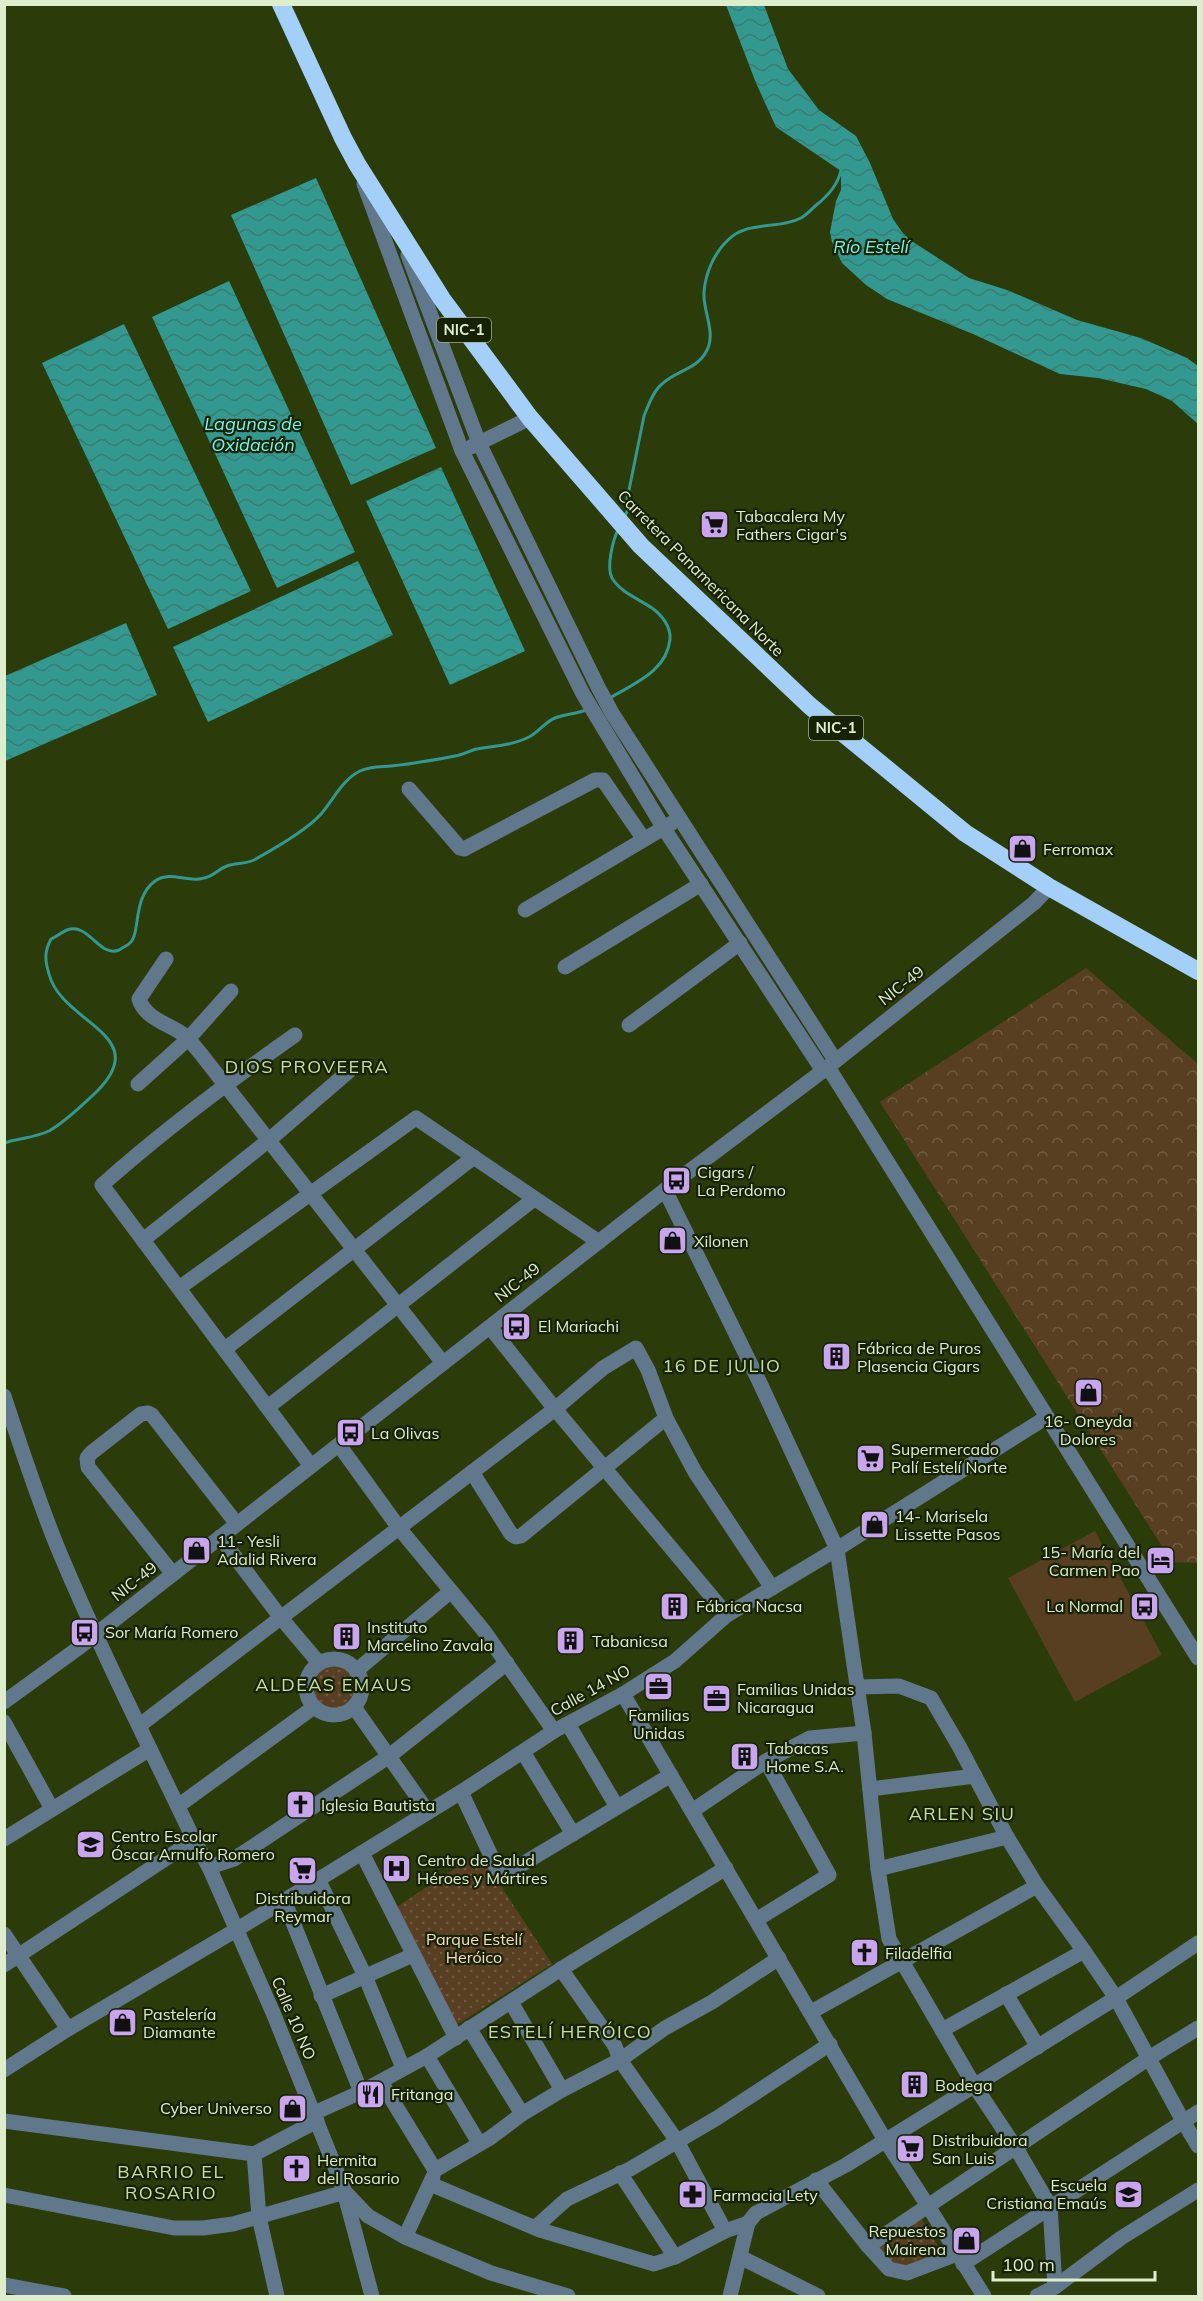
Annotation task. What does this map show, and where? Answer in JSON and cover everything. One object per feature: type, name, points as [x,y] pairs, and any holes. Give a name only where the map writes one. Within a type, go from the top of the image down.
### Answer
[{"type":"highway","name":"Carretera Panamericana Norte","points":[[281,4],[357,164],[442,299],[530,418],[641,546],[810,706],[965,833],[1049,887],[1198,971]]},
{"type":"street","points":[[357,164],[462,451],[583,694],[663,827],[740,943],[828,1066]]},
{"type":"street","points":[[400,234],[479,443],[612,713],[680,819],[828,1066],[1198,1658]]},
{"type":"street","points":[[462,451],[530,418]]},
{"type":"street","points":[[409,789],[460,848],[464,849],[595,780],[603,780],[643,838]]},
{"type":"street","points":[[525,910],[643,838],[680,819]]},
{"type":"street","points":[[565,968],[701,884]]},
{"type":"street","name":"NIC-49","points":[[4,1702],[96,1634],[665,1190],[828,1066],[1034,903],[1049,887]]},
{"type":"street","points":[[629,1025],[740,943]]},
{"type":"street","points":[[166,959],[139,999],[140,1004],[152,1016],[188,1039],[443,1363]]},
{"type":"street","points":[[138,1084],[188,1039],[231,991]]},
{"type":"street","points":[[295,1035],[225,1084],[153,1139],[102,1185],[311,1466]]},
{"type":"street","points":[[143,1240],[269,1140],[349,1071]]},
{"type":"street","points":[[179,1288],[416,1118],[599,1242]]},
{"type":"street","points":[[225,1349],[474,1157]]},
{"type":"street","points":[[665,1190],[759,1381],[837,1549],[864,1732],[878,1869],[889,1939],[974,2085],[1016,2148],[1050,2206],[1055,2287]]},
{"type":"street","points":[[268,1407],[534,1199]]},
{"type":"street","points":[[490,1327],[555,1409],[727,1615]]},
{"type":"street","points":[[140,1725],[555,1409],[603,1368],[636,1348],[654,1385],[666,1418],[695,1472],[772,1588]]},
{"type":"street","name":"Calle 10 NO","points":[[4,1396],[24,1459],[59,1550],[150,1749],[209,1867],[316,2117],[345,2192],[368,2216],[405,2237],[491,2273],[568,2296]]},
{"type":"street","points":[[173,1574],[88,1467],[87,1458],[91,1453],[141,1414],[148,1413],[152,1415],[237,1524]]},
{"type":"street","name":"Calle 14 NO","points":[[6,2065],[236,1930],[461,1792],[554,1731],[623,1694],[675,1661],[727,1615],[1047,1417]]},
{"type":"street","points":[[472,1472],[511,1534],[516,1537],[521,1536],[666,1418]]},
{"type":"street","points":[[339,1445],[399,1528],[484,1631],[554,1731]]},
{"type":"street","points":[[220,1537],[280,1618],[319,1664]]},
{"type":"street","points":[[357,1671],[451,1591]]},
{"type":"street","points":[[335,1659],[351,1665],[357,1671],[362,1686],[358,1701],[354,1707],[344,1713],[334,1715],[323,1713],[314,1707],[307,1697],[306,1684],[310,1672],[319,1664],[335,1659]]},
{"type":"street","points":[[209,1867],[234,1859],[388,1757],[507,1663]]},
{"type":"street","points":[[857,1687],[899,1686],[930,1698],[1036,1886],[1116,1998],[1198,2146]]},
{"type":"street","points":[[623,1694],[885,2140],[984,2296]]},
{"type":"street","points":[[178,1806],[314,1707]]},
{"type":"street","points":[[354,1707],[428,1812]]},
{"type":"street","points":[[4,1722],[52,1809]]},
{"type":"street","points":[[568,1724],[617,1807]]},
{"type":"street","points":[[693,1811],[766,1761],[810,1738],[864,1732]]},
{"type":"street","points":[[4,1839],[150,1749]]},
{"type":"street","points":[[523,1752],[573,1834]]},
{"type":"street","points":[[756,1920],[829,1875],[766,1761]]},
{"type":"street","points":[[461,1792],[501,1877],[671,1775]]},
{"type":"street","points":[[870,1789],[975,1776]]},
{"type":"street","points":[[878,1869],[1007,1837]]},
{"type":"street","points":[[4,1965],[194,1840]]},
{"type":"street","points":[[362,1852],[456,2038]]},
{"type":"street","points":[[4,2121],[254,2154],[427,2056],[561,1969],[726,1868]]},
{"type":"street","points":[[318,1879],[365,1976],[403,2068]]},
{"type":"street","points":[[811,2012],[1036,1886]]},
{"type":"street","points":[[284,1900],[361,2092]]},
{"type":"street","points":[[4,1934],[68,2029]]},
{"type":"street","points":[[730,2296],[748,2223],[756,2213],[846,2165],[1038,2047],[1198,1944]]},
{"type":"street","points":[[942,2030],[1084,1951]]},
{"type":"street","points":[[321,1996],[413,1955]]},
{"type":"street","points":[[405,2237],[432,2177],[522,2114],[620,2060],[665,2028],[712,2002],[779,1958]]},
{"type":"street","points":[[561,1969],[615,2046],[620,2060],[677,2141],[725,2230]]},
{"type":"street","points":[[1006,1994],[1038,2047]]},
{"type":"street","points":[[511,2002],[562,2090]]},
{"type":"street","points":[[469,2028],[522,2114]]},
{"type":"street","points":[[868,2246],[1149,2058],[1198,2028]]},
{"type":"street","points":[[540,2230],[539,2224],[567,2199],[677,2141],[830,2044]]},
{"type":"street","points":[[427,2056],[479,2143]]},
{"type":"street","points":[[381,2082],[432,2177],[540,2230],[654,2264],[675,2257],[725,2230],[748,2223]]},
{"type":"street","points":[[816,2180],[889,2269],[907,2273],[960,2259],[1050,2206],[1198,2112]]},
{"type":"street","points":[[254,2154],[259,2217],[276,2296]]},
{"type":"street","points":[[620,2173],[675,2257]]},
{"type":"street","points":[[1037,2296],[1055,2287],[1121,2238],[1198,2190]]},
{"type":"street","points":[[4,2195],[174,2228],[203,2228],[233,2224],[345,2192],[372,2296]]},
{"type":"street","points":[[740,2257],[818,2296]]},
{"type":"street","points":[[4,2285],[64,2296]]},
{"type":"green space","points":[[1086,968],[1198,1064],[1198,1563],[1172,1562],[880,1102]]},
{"type":"green space","points":[[1095,1531],[1162,1655],[1075,1702],[1008,1578]]},
{"type":"green space","points":[[334,1666],[350,1672],[356,1688],[350,1704],[334,1710],[318,1704],[312,1688],[318,1672]]},
{"type":"green space","name":"Parque Estelí Heróico","points":[[479,1853],[552,1964],[453,2027],[392,1910]]},
{"type":"green space","points":[[919,2215],[945,2258],[898,2268],[874,2246]]},
{"type":"water","name":"Río Estelí","points":[[726,5],[764,5],[788,69],[819,110],[856,136],[893,219],[910,240],[969,278],[1007,290],[1077,320],[1141,338],[1187,358],[1198,366],[1198,424],[1172,401],[1146,389],[1098,378],[1060,374],[973,334],[887,299],[866,285],[842,263],[832,242],[830,232],[836,201],[841,190],[841,171],[776,127],[756,83]]},
{"type":"water","points":[[316,178],[436,448],[351,485],[231,215]]},
{"type":"water","name":"Lagunas de Oxidación","points":[[229,281],[355,552],[277,588],[152,317]]},
{"type":"water","points":[[124,324],[251,591],[168,629],[42,363]]},
{"type":"water","points":[[441,467],[525,651],[450,685],[366,501]]},
{"type":"water","points":[[358,561],[393,635],[208,722],[173,647]]},
{"type":"water","points":[[126,623],[157,695],[5,761],[5,676]]},
{"type":"waterway","points":[[624,517],[628,510],[627,500],[644,416],[651,399],[667,380],[702,358],[709,345],[710,330],[704,293],[708,271],[718,251],[728,240],[745,230],[792,222],[804,216],[830,192],[841,170]]},
{"type":"waterway","points":[[610,698],[656,668],[668,650],[670,639],[667,626],[659,614],[625,592],[612,578],[611,553],[619,528]]},
{"type":"waterway","points":[[4,1143],[49,1131],[72,1115],[110,1075],[115,1058],[111,1044],[100,1031],[57,991],[46,961],[46,952],[51,939],[67,930],[75,929],[82,931],[106,949],[119,950],[129,944],[133,938],[143,896],[155,881],[171,876],[204,878],[227,866],[254,860],[308,826],[343,784],[360,771],[372,767],[460,755],[476,749],[516,742],[533,735],[555,718],[586,710]]},
{"type":"place","name":"Tabacalera My Fathers Cigar's","points":[[715,525]]},
{"type":"place","name":"Ferromax","points":[[1022,849]]},
{"type":"place","name":"Cigars / La Perdomo","points":[[676,1181]]},
{"type":"place","name":"Xilonen","points":[[673,1241]]},
{"type":"place","name":"El Mariachi","points":[[517,1326]]},
{"type":"place","name":"Fábrica de Puros Plasencia Cigars","points":[[836,1357]]},
{"type":"place","name":"16- Oneyda Dolores","points":[[1088,1393]]},
{"type":"place","name":"La Olivas","points":[[350,1433]]},
{"type":"place","name":"Supermercado Palí Estelí Norte","points":[[870,1458]]},
{"type":"place","name":"14- Marisela Lissette Pasos","points":[[874,1525]]},
{"type":"place","name":"11- Yesli Adalid Rivera","points":[[196,1550]]},
{"type":"place","name":"15- María del Carmen Pao","points":[[1161,1561]]},
{"type":"place","name":"Fábrica Nacsa","points":[[675,1606]]},
{"type":"place","name":"La Normal","points":[[1144,1606]]},
{"type":"place","name":"Sor María Romero","points":[[84,1632]]},
{"type":"place","name":"Instituto Marcelino Zavala","points":[[346,1636]]},
{"type":"place","name":"Tabanicsa","points":[[571,1641]]},
{"type":"place","name":"Familias Unidas","points":[[659,1687]]},
{"type":"place","name":"Familias Unidas Nicaragua","points":[[716,1698]]},
{"type":"place","name":"Tabacas Home S.A.","points":[[745,1757]]},
{"type":"place","name":"Iglesia Bautista","points":[[300,1805]]},
{"type":"place","name":"Centro Escolar Óscar Arnulfo Romero","points":[[90,1845]]},
{"type":"place","name":"Centro de Salud Héroes y Mártires","points":[[396,1869]]},
{"type":"place","name":"Distribuidora Reymar","points":[[303,1870]]},
{"type":"place","name":"Filadelfia","points":[[864,1953]]},
{"type":"place","name":"Pastelería Diamante","points":[[122,2023]]},
{"type":"place","name":"Bodega","points":[[914,2085]]},
{"type":"place","name":"Fritanga","points":[[370,2094]]},
{"type":"place","name":"Cyber Universo","points":[[293,2108]]},
{"type":"place","name":"Distribuidora San Luis","points":[[911,2149]]},
{"type":"place","name":"Hermita del Rosario","points":[[296,2169]]},
{"type":"place","name":"Escuela Cristiana Emaús","points":[[1128,2194]]},
{"type":"place","name":"Farmacia Lety","points":[[692,2195]]},
{"type":"place","name":"Repuestos Mairena","points":[[967,2240]]},
{"type":"district","name":"DIOS PROVEERA","points":[[307,1067]]},
{"type":"district","name":"16 DE JULIO","points":[[722,1366]]},
{"type":"district","name":"ALDEAS EMAUS","points":[[334,1685]]},
{"type":"district","name":"ARLEN SIU","points":[[962,1814]]},
{"type":"district","name":"ESTELÍ HERÓICO","points":[[570,2032]]},
{"type":"district","name":"BARRIO EL ROSARIO","points":[[171,2182]]}]
